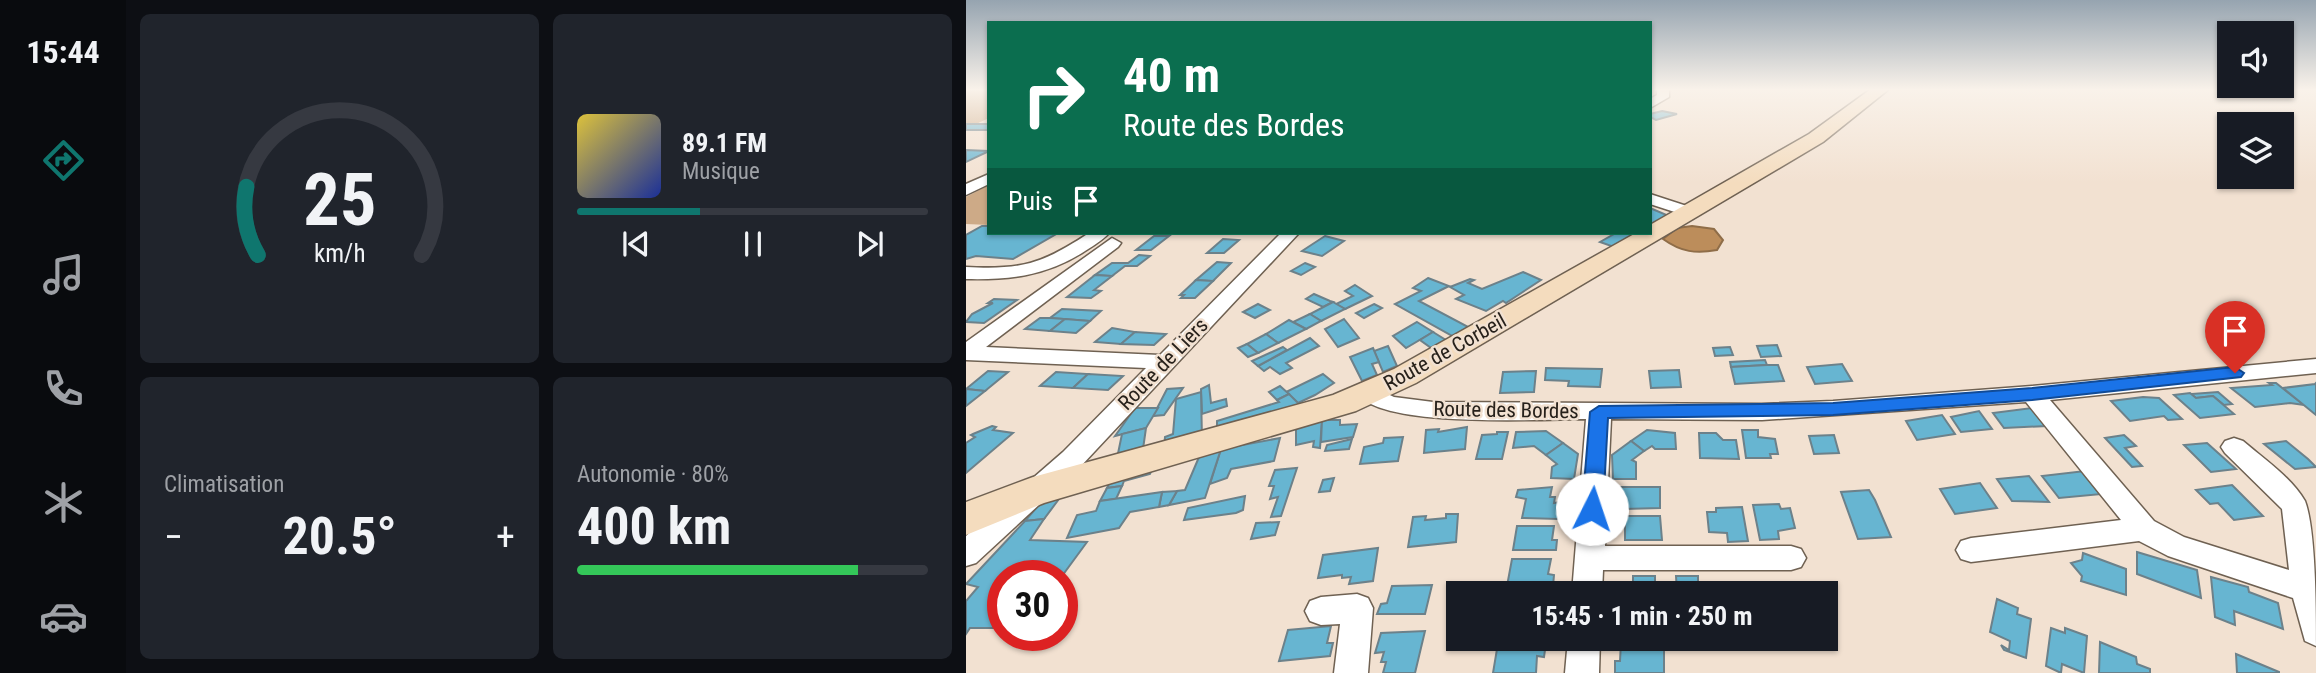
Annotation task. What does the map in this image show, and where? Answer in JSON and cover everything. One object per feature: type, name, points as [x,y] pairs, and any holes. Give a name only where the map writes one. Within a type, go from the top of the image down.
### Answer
[{"type":"street","name":"Route de Corbeil","points":[[1652,234],[1816,138],[1839,120]]},
{"type":"street","points":[[966,190],[987,179]]},
{"type":"street","points":[[1652,200],[1690,212]]},
{"type":"street","name":"Route de Liers","points":[[966,554],[1072,459],[1288,235]]},
{"type":"street","name":"Route de Corbeil","points":[[966,519],[1033,492],[1290,420],[1369,393],[1405,376],[1650,235]]},
{"type":"street","points":[[966,273],[1006,275],[1030,271],[1055,264],[1106,238]]},
{"type":"street","points":[[966,369],[973,353],[1106,238]]},
{"type":"street","points":[[973,353],[1164,362]]},
{"type":"street","name":"Route des Bordes","points":[[1369,393],[1376,399],[1391,404],[1433,410],[1762,412],[2032,394],[2316,366]]},
{"type":"street","points":[[2032,394],[2144,529],[2158,540],[2307,589]]},
{"type":"street","points":[[1588,581],[1599,412]]},
{"type":"street","points":[[2234,447],[2286,494],[2295,508],[2316,631]]},
{"type":"street","points":[[1970,550],[2144,529]]},
{"type":"street","points":[[1589,558],[1791,558]]},
{"type":"street","points":[[1321,611],[1357,608],[1351,673]]},
{"type":"street","points":[[1582,673],[1583,651]]},
{"type":"shaded area","points":[[966,120],[984,120],[976,124],[966,124]]},
{"type":"shaded area","points":[[987,186],[987,225],[966,224],[966,197]]},
{"type":"shaded area","points":[[1692,226],[1714,229],[1723,240],[1717,250],[1689,251],[1663,239],[1677,228]]},
{"type":"building","points":[[966,124],[987,124],[987,130],[966,130]]},
{"type":"building","points":[[966,150],[987,151],[987,152],[966,162]]},
{"type":"building","points":[[1652,209],[1669,216],[1652,225]]},
{"type":"building","points":[[987,226],[987,235],[1055,235],[1013,259],[976,256],[966,259],[966,235]]},
{"type":"building","points":[[1612,235],[1635,235],[1614,247],[1600,242]]},
{"type":"building","points":[[1154,236],[1169,236],[1151,250],[1136,250]]},
{"type":"building","points":[[1325,236],[1344,241],[1322,256],[1302,251]]},
{"type":"building","points":[[1223,239],[1239,240],[1224,253],[1207,253]]},
{"type":"building","points":[[1139,255],[1150,256],[1137,266],[1125,266],[1112,276],[1095,275],[1112,263],[1128,263]]},
{"type":"building","points":[[1217,262],[1231,263],[1213,281],[1196,280]]},
{"type":"building","points":[[1305,263],[1315,267],[1301,275],[1291,271]]},
{"type":"building","points":[[1523,272],[1541,280],[1506,303],[1503,301],[1486,311],[1456,299],[1464,295],[1450,287],[1470,279],[1474,280],[1468,283],[1482,289]]},
{"type":"building","points":[[1095,275],[1112,276],[1094,290],[1101,291],[1091,298],[1067,297]]},
{"type":"building","points":[[1428,278],[1449,286],[1419,301],[1472,329],[1456,338],[1395,304],[1421,291],[1413,288]]},
{"type":"building","points":[[1196,280],[1213,281],[1195,298],[1181,298],[1184,295],[1180,295]]},
{"type":"building","points":[[1355,285],[1372,296],[1345,309],[1336,304],[1353,296],[1345,291]]},
{"type":"building","points":[[1314,294],[1333,302],[1323,307],[1306,299]]},
{"type":"building","points":[[994,299],[1017,300],[984,323],[966,322],[972,314],[993,303],[988,303]]},
{"type":"building","points":[[1333,302],[1345,309],[1321,321],[1310,314]]},
{"type":"building","points":[[1258,304],[1270,310],[1255,318],[1243,312]]},
{"type":"building","points":[[1374,304],[1382,308],[1364,318],[1356,313]]},
{"type":"building","points":[[1062,309],[1101,311],[1090,321],[1050,318]]},
{"type":"building","points":[[1310,314],[1321,321],[1306,329],[1293,322]]},
{"type":"building","points":[[1040,318],[1065,319],[1050,331],[1025,329]]},
{"type":"building","points":[[1065,319],[1090,321],[1076,333],[1050,331]]},
{"type":"building","points":[[1344,319],[1359,338],[1338,347],[1325,329]]},
{"type":"building","points":[[1289,320],[1306,329],[1278,343],[1266,334]]},
{"type":"building","points":[[1417,322],[1433,332],[1406,348],[1393,336]]},
{"type":"building","points":[[1112,328],[1135,332],[1121,344],[1095,342]]},
{"type":"building","points":[[1135,332],[1166,334],[1154,345],[1121,344]]},
{"type":"building","points":[[1433,332],[1449,342],[1434,350],[1420,340]]},
{"type":"building","points":[[1266,334],[1278,343],[1258,353],[1247,344]]},
{"type":"building","points":[[1310,338],[1319,346],[1286,363],[1292,368],[1280,374],[1270,367],[1264,371],[1258,366]]},
{"type":"building","points":[[1247,344],[1258,353],[1248,357],[1238,348]]},
{"type":"building","points":[[1777,345],[1781,356],[1761,357],[1757,346]]},
{"type":"building","points":[[1388,346],[1397,366],[1383,372],[1374,351]]},
{"type":"building","points":[[1283,347],[1287,350],[1258,366],[1252,361]]},
{"type":"building","points":[[1730,347],[1733,355],[1715,356],[1713,348]]},
{"type":"building","points":[[1373,348],[1379,362],[1372,364],[1377,375],[1362,381],[1350,357]]},
{"type":"building","points":[[1765,360],[1767,365],[1731,367],[1730,362]]},
{"type":"building","points":[[1842,364],[1852,381],[1815,384],[1807,367]]},
{"type":"building","points":[[1778,365],[1784,381],[1735,384],[1731,367]]},
{"type":"building","points":[[1546,368],[1602,369],[1600,387],[1568,386],[1569,381],[1545,380]]},
{"type":"building","points":[[1679,370],[1681,387],[1651,388],[1649,371]]},
{"type":"building","points":[[988,371],[1008,372],[985,391],[966,389]]},
{"type":"building","points":[[1536,371],[1534,392],[1500,393],[1503,372]]},
{"type":"building","points":[[1056,372],[1088,374],[1073,388],[1040,386]]},
{"type":"building","points":[[1088,374],[1123,376],[1108,390],[1073,388]]},
{"type":"building","points":[[1323,374],[1334,383],[1315,395],[1298,403],[1286,392]]},
{"type":"building","points":[[2269,383],[2276,383],[2304,405],[2290,403],[2255,407],[2231,388],[2272,385]]},
{"type":"building","points":[[2315,384],[2316,415],[2283,388]]},
{"type":"building","points":[[1209,385],[1211,403],[1226,399],[1227,406],[1202,414],[1201,389]]},
{"type":"building","points":[[1280,386],[1289,394],[1277,400],[1269,392]]},
{"type":"building","points":[[1183,388],[1164,415],[1153,416],[1167,389]]},
{"type":"building","points":[[966,389],[985,391],[966,406]]},
{"type":"building","points":[[1201,392],[1202,439],[1164,450],[1165,437],[1173,434],[1176,399]]},
{"type":"building","points":[[2218,392],[2232,404],[2224,405],[2213,396],[2196,398],[2191,394]]},
{"type":"building","points":[[2190,393],[2196,398],[2213,396],[2234,414],[2200,418],[2174,395]]},
{"type":"building","points":[[1289,394],[1302,407],[1217,435],[1217,421],[1279,402],[1277,400]]},
{"type":"building","points":[[2159,398],[2182,419],[2168,420],[2164,416],[2130,421],[2111,401]]},
{"type":"building","points":[[1135,408],[1158,408],[1146,428],[1115,436]]},
{"type":"building","points":[[2032,408],[2046,426],[2004,428],[1993,413]]},
{"type":"building","points":[[1979,411],[1992,429],[1961,432],[1951,417]]},
{"type":"building","points":[[1942,415],[1955,434],[1917,440],[1906,421]]},
{"type":"building","points":[[1322,420],[1320,448],[1313,447],[1314,441],[1296,445],[1296,427]]},
{"type":"building","points":[[1322,420],[1340,420],[1340,425],[1357,424],[1353,437],[1321,442]]},
{"type":"building","points":[[992,426],[996,427],[993,430],[1013,433],[966,473],[966,443],[975,437],[971,435]]},
{"type":"building","points":[[1467,427],[1465,449],[1424,453],[1426,430],[1439,429],[1438,432]]},
{"type":"building","points":[[1146,428],[1142,456],[1116,463],[1122,434]]},
{"type":"building","points":[[1647,430],[1675,433],[1676,449],[1655,449],[1652,446],[1644,451],[1631,441]]},
{"type":"building","points":[[1742,430],[1758,430],[1758,437],[1775,439],[1778,454],[1770,454],[1771,458],[1746,458]]},
{"type":"building","points":[[1546,431],[1563,443],[1546,455],[1534,446],[1513,448],[1516,432]]},
{"type":"building","points":[[1508,432],[1502,459],[1476,459],[1482,435]]},
{"type":"building","points":[[1699,433],[1716,433],[1723,440],[1736,440],[1739,459],[1700,458]]},
{"type":"building","points":[[1834,435],[1839,453],[1814,454],[1809,436]]},
{"type":"building","points":[[2124,435],[2136,446],[2125,448],[2142,466],[2132,467],[2105,438]]},
{"type":"building","points":[[1403,437],[1398,461],[1360,464],[1364,447],[1383,443],[1384,438]]},
{"type":"building","points":[[1280,438],[1274,461],[1231,469],[1227,478],[1210,484],[1221,449]]},
{"type":"building","points":[[1352,439],[1349,449],[1325,451],[1327,445]]},
{"type":"building","points":[[1631,441],[1644,451],[1632,460],[1636,462],[1636,479],[1613,479],[1612,455]]},
{"type":"building","points":[[2286,441],[2316,467],[2295,469],[2264,444]]},
{"type":"building","points":[[1563,443],[1578,454],[1574,479],[1551,478],[1552,467],[1557,464],[1546,455]]},
{"type":"building","points":[[2207,443],[2236,469],[2211,472],[2184,445]]},
{"type":"building","points":[[1221,449],[1205,498],[1169,505],[1177,491],[1185,490],[1202,450]]},
{"type":"building","points":[[1153,467],[1150,474],[1124,481],[1122,486],[1107,488],[1113,475]]},
{"type":"building","points":[[1297,468],[1281,516],[1271,517],[1278,497],[1270,499],[1274,486],[1269,486],[1275,470]]},
{"type":"building","points":[[2085,471],[2102,494],[2059,498],[2042,476]]},
{"type":"building","points":[[2029,476],[2049,502],[2012,501],[1997,479]]},
{"type":"building","points":[[1334,478],[1330,491],[1319,492],[1323,480]]},
{"type":"building","points":[[1980,483],[1997,508],[1955,514],[1940,489]]},
{"type":"building","points":[[2232,485],[2263,516],[2234,520],[2218,503],[2210,504],[2196,490]]},
{"type":"building","points":[[1122,486],[1116,499],[1100,501],[1107,488]]},
{"type":"building","points":[[1552,487],[1550,497],[1555,497],[1554,503],[1561,502],[1559,519],[1522,518],[1526,499],[1516,497],[1518,490]]},
{"type":"building","points":[[1620,487],[1660,487],[1660,508],[1624,509],[1624,496],[1620,496]]},
{"type":"building","points":[[1869,490],[1891,537],[1858,539],[1841,492]]},
{"type":"building","points":[[1177,491],[1169,505],[1159,507],[1162,492]]},
{"type":"building","points":[[1162,492],[1159,507],[1130,512],[1119,528],[1067,538],[1077,515],[1096,511],[1100,501]]},
{"type":"building","points":[[1245,496],[1243,510],[1236,513],[1184,520],[1188,508]]},
{"type":"building","points":[[1059,499],[1044,519],[1025,521],[1043,500]]},
{"type":"building","points":[[1779,504],[1781,509],[1790,508],[1795,528],[1778,531],[1779,539],[1760,540],[1753,505]]},
{"type":"building","points":[[1742,507],[1748,541],[1728,542],[1727,533],[1709,532],[1707,512],[1716,512],[1716,508]]},
{"type":"building","points":[[1446,514],[1458,514],[1456,542],[1408,547],[1413,517],[1426,516],[1425,520],[1446,518]]},
{"type":"building","points":[[1620,516],[1660,516],[1662,540],[1625,540],[1625,526],[1619,526]]},
{"type":"building","points":[[1044,519],[1030,540],[1087,542],[1074,560],[988,560],[1025,521]]},
{"type":"building","points":[[1279,522],[1275,535],[1251,539],[1256,523]]},
{"type":"building","points":[[1517,526],[1554,526],[1552,540],[1557,540],[1556,550],[1513,550]]},
{"type":"building","points":[[1378,548],[1373,581],[1349,584],[1351,577],[1342,578],[1342,575],[1318,578],[1323,555]]},
{"type":"building","points":[[2137,552],[2197,570],[2201,598],[2137,574]]},
{"type":"building","points":[[2083,553],[2126,569],[2126,595],[2081,581],[2082,576],[2071,563],[2082,560]]},
{"type":"building","points":[[1512,559],[1551,559],[1548,574],[1554,575],[1553,581],[1508,581]]},
{"type":"building","points":[[987,562],[987,628],[970,628],[966,634],[966,601],[978,587],[966,584]]},
{"type":"building","points":[[1633,576],[1655,576],[1655,581],[1633,581]]},
{"type":"building","points":[[1676,576],[1698,576],[1698,581],[1676,581]]},
{"type":"building","points":[[2211,577],[2248,587],[2249,592],[2278,603],[2283,629],[2234,611],[2235,625],[2215,617]]},
{"type":"building","points":[[1432,585],[1425,614],[1377,614],[1381,604],[1387,603],[1392,586]]},
{"type":"building","points":[[1997,599],[2018,608],[2017,614],[2031,619],[2026,658],[2004,650],[2001,645],[2009,650],[2010,641],[1990,632]]},
{"type":"building","points":[[1331,626],[1327,643],[1333,643],[1330,656],[1279,661],[1288,630]]},
{"type":"building","points":[[2051,628],[2065,633],[2065,628],[2087,636],[2084,673],[2062,664],[2061,673],[2046,666]]},
{"type":"building","points":[[1425,631],[1415,673],[1383,673],[1386,662],[1381,662],[1384,652],[1375,653],[1381,633]]},
{"type":"building","points":[[2100,642],[2136,657],[2137,664],[2150,669],[2150,673],[2099,673]]},
{"type":"building","points":[[1497,651],[1545,651],[1544,657],[1537,656],[1536,673],[1493,673]]},
{"type":"building","points":[[1621,651],[1664,651],[1664,673],[1615,673],[1615,661],[1620,661]]},
{"type":"building","points":[[2236,654],[2279,672],[2279,673],[2237,673]]},
{"type":"route","points":[[1592,509],[1599,412],[1833,409],[2032,394],[2235,373]]}]
